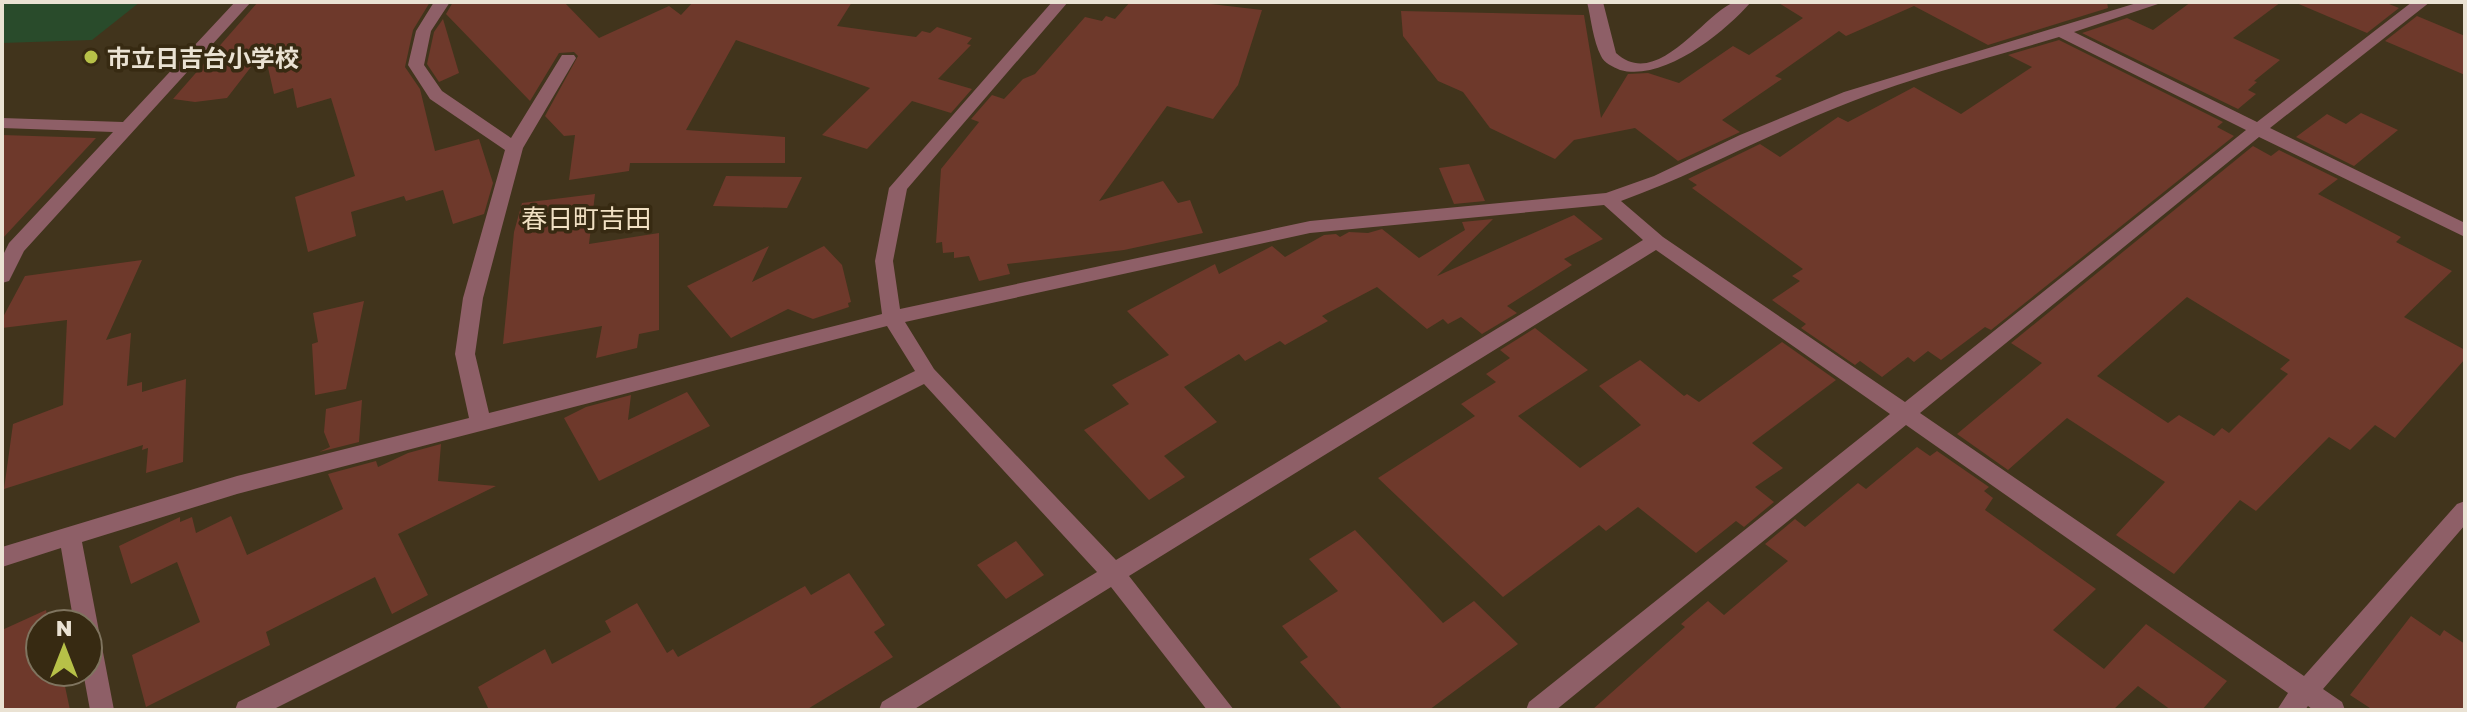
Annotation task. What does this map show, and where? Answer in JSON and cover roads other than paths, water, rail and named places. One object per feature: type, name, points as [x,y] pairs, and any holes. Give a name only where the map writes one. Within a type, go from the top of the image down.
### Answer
[{"type":"street","points":[[2,276],[9,248],[243,2]]},
{"type":"street","points":[[442,2],[433,11],[420,37],[416,65],[436,95],[514,148]]},
{"type":"street","points":[[1060,2],[898,188],[884,261],[892,318],[927,374],[1112,572],[1222,710]]},
{"type":"street","points":[[1595,2],[1608,55],[1613,62],[1631,67],[1668,61],[1679,55],[1743,2]]},
{"type":"street","points":[[2,557],[237,485],[892,318],[1310,227],[1608,199],[1660,180],[1746,139],[1850,96],[2156,2]]},
{"type":"street","points":[[1538,710],[2258,129],[2422,2]]},
{"type":"street","points":[[2059,31],[2465,231]]},
{"type":"street","points":[[480,421],[465,354],[473,298],[514,148],[568,58]]},
{"type":"street","points":[[2,123],[127,127]]},
{"type":"street","points":[[1608,199],[1656,241],[2333,710]]},
{"type":"street","points":[[891,710],[1656,241]]},
{"type":"street","points":[[247,710],[927,374]]},
{"type":"street","points":[[2289,710],[2465,510]]},
{"type":"street","points":[[70,537],[83,608]]},
{"type":"street","points":[[98,688],[102,710]]},
{"type":"place","name":"市立日吉台小学校","points":[[91,57]]},
{"type":"district","name":"春日町吉田","points":[[586,218]]}]
